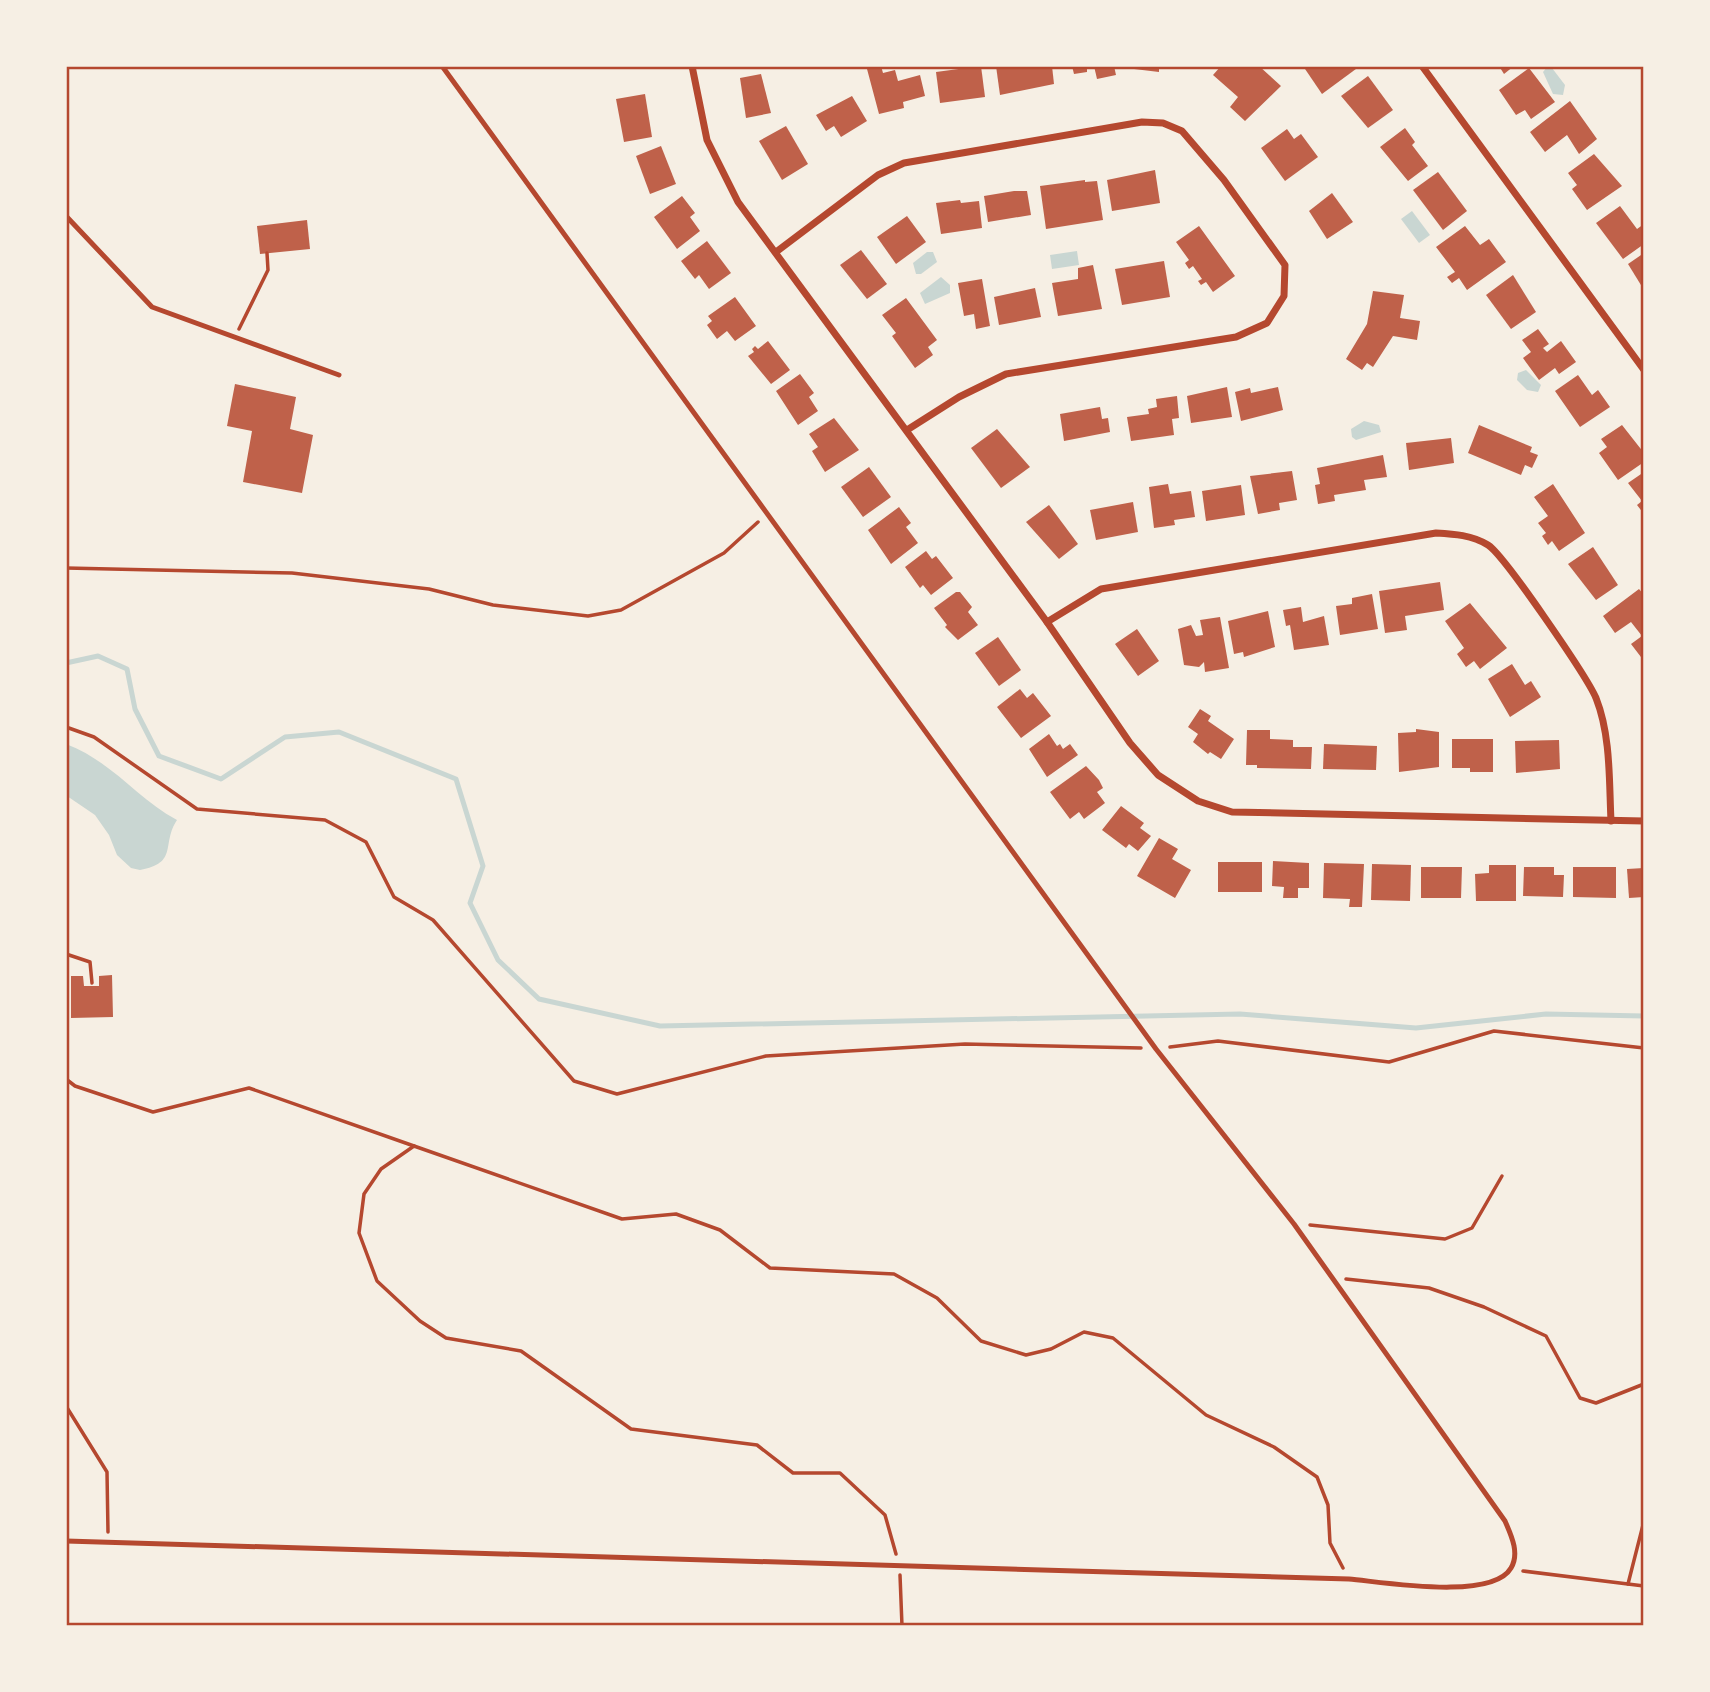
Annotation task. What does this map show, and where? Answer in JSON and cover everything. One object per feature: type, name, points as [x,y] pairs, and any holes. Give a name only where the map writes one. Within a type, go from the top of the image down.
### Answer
[{"type":"street","points":[[692,66],[707,140],[738,202],[907,430],[1130,743],[1158,775],[1198,801],[1233,812],[1643,821]]},
{"type":"street","points":[[1422,66],[1643,370]]},
{"type":"street","points":[[776,252],[878,176],[904,163],[1142,122],[1163,123],[1182,131],[1224,180],[1284,265],[1284,296],[1267,323],[1236,337],[1006,374],[959,397],[907,430]]},
{"type":"street","points":[[1046,622],[1101,589],[1436,533],[1461,534],[1490,546],[1536,606],[1596,698],[1605,735],[1611,821]]},
{"type":"lane","points":[[66,1541],[1349,1579],[1472,1588],[1494,1581],[1511,1569],[1515,1554],[1505,1521],[1294,1224],[1156,1049],[442,66]]},
{"type":"lane","points":[[66,216],[152,307],[339,375]]},
{"type":"path","points":[[66,246],[66,284]]},
{"type":"path","points":[[235,337],[268,270],[267,254]]},
{"type":"path","points":[[66,568],[292,573],[429,589],[493,605],[589,616],[621,610],[724,553],[768,512]]},
{"type":"path","points":[[66,727],[94,737],[197,809],[325,820],[366,842],[394,897],[433,920],[574,1081],[617,1094],[766,1056],[965,1044],[1156,1049],[1218,1041],[1389,1062],[1494,1031],[1643,1048]]},
{"type":"path","points":[[66,954],[90,962],[92,983]]},
{"type":"path","points":[[66,1079],[75,1086],[153,1112],[249,1088],[622,1219],[676,1214],[720,1230],[770,1268],[894,1275],[937,1298],[981,1341],[1026,1355],[1051,1349],[1084,1332],[1113,1338],[1206,1415],[1274,1447],[1317,1477],[1328,1505],[1330,1543],[1349,1579]]},
{"type":"path","points":[[414,1146],[382,1169],[364,1194],[359,1233],[377,1281],[420,1321],[446,1338],[521,1351],[631,1429],[757,1445],[793,1473],[840,1473],[885,1515],[900,1566],[902,1626]]},
{"type":"path","points":[[1294,1224],[1445,1239],[1472,1228],[1502,1176]]},
{"type":"path","points":[[1332,1278],[1429,1288],[1484,1307],[1546,1336],[1580,1398],[1597,1402],[1641,1385],[1643,1392]]},
{"type":"path","points":[[66,1406],[107,1472],[109,1542]]},
{"type":"path","points":[[1628,1584],[1643,1521]]},
{"type":"path","points":[[1511,1569],[1643,1586]]},
{"type":"shaded area","points":[[1547,67],[1552,68],[1565,85],[1563,95],[1553,94],[1543,72]]},
{"type":"shaded area","points":[[1412,211],[1430,235],[1419,243],[1401,219]]},
{"type":"shaded area","points":[[1077,251],[1079,265],[1052,269],[1050,255]]},
{"type":"shaded area","points":[[927,252],[933,252],[937,262],[921,274],[916,274],[913,263]]},
{"type":"shaded area","points":[[941,277],[950,285],[950,293],[925,304],[920,293]]},
{"type":"shaded area","points":[[1526,370],[1541,385],[1538,392],[1527,390],[1517,380],[1518,373]]},
{"type":"shaded area","points":[[1364,421],[1379,425],[1381,432],[1356,440],[1352,437],[1351,429]]},
{"type":"shaded area","points":[[66,744],[97,760],[177,820],[165,857],[160,863],[140,870],[131,868],[117,855],[109,835],[95,815],[67,796]]},
{"type":"building","points":[[881,66],[883,73],[895,70],[898,81],[920,75],[925,96],[903,102],[904,108],[879,114],[867,69]]},
{"type":"building","points":[[981,66],[985,97],[940,103],[936,72]]},
{"type":"building","points":[[996,66],[1052,66],[1054,84],[1000,95]]},
{"type":"building","points":[[1072,66],[1087,66],[1087,72],[1074,74]]},
{"type":"building","points":[[1094,66],[1114,66],[1116,75],[1097,79]]},
{"type":"building","points":[[1134,66],[1159,66],[1159,72],[1134,69]]},
{"type":"building","points":[[1221,66],[1259,66],[1281,86],[1245,121],[1230,107],[1238,97],[1213,75]]},
{"type":"building","points":[[1303,66],[1360,66],[1322,94]]},
{"type":"building","points":[[1499,66],[1514,66],[1504,74]]},
{"type":"building","points":[[1529,68],[1555,102],[1531,119],[1525,110],[1516,115],[1499,90]]},
{"type":"building","points":[[761,74],[771,113],[746,118],[740,78]]},
{"type":"building","points":[[1368,76],[1393,110],[1368,128],[1341,96]]},
{"type":"building","points":[[645,94],[652,137],[624,142],[616,99]]},
{"type":"building","points":[[852,96],[867,121],[841,137],[834,126],[826,131],[816,115]]},
{"type":"building","points":[[1570,101],[1597,139],[1579,154],[1567,135],[1545,152],[1530,132]]},
{"type":"building","points":[[786,126],[808,164],[782,180],[759,141]]},
{"type":"building","points":[[1405,128],[1415,142],[1412,145],[1428,166],[1408,181],[1380,147]]},
{"type":"building","points":[[1287,129],[1294,139],[1301,134],[1318,157],[1285,181],[1261,148]]},
{"type":"building","points":[[661,146],[676,184],[650,194],[636,156]]},
{"type":"building","points":[[1594,154],[1622,186],[1587,210],[1572,189],[1577,185],[1568,173]]},
{"type":"building","points":[[1155,170],[1160,203],[1112,211],[1107,180]]},
{"type":"building","points":[[1438,172],[1467,211],[1443,230],[1413,190]]},
{"type":"building","points":[[1097,181],[1103,220],[1046,229],[1040,186]]},
{"type":"building","points":[[1027,191],[1031,215],[988,222],[984,196]]},
{"type":"building","points":[[1332,193],[1353,222],[1327,239],[1309,211]]},
{"type":"building","points":[[682,196],[695,213],[690,217],[700,231],[677,249],[654,217]]},
{"type":"building","points":[[960,200],[961,203],[979,201],[982,228],[941,234],[936,203]]},
{"type":"building","points":[[1620,206],[1637,229],[1644,224],[1644,244],[1623,259],[1596,223]]},
{"type":"building","points":[[907,216],[926,242],[896,264],[877,237]]},
{"type":"building","points":[[307,220],[310,249],[260,254],[257,226]]},
{"type":"building","points":[[1199,226],[1235,276],[1213,292],[1206,282],[1201,285],[1198,281],[1202,279],[1193,266],[1189,269],[1185,263],[1189,260],[1176,242]]},
{"type":"building","points":[[1465,226],[1480,245],[1489,239],[1506,262],[1467,290],[1459,278],[1452,283],[1447,277],[1455,272],[1436,247]]},
{"type":"building","points":[[707,241],[731,273],[709,289],[699,275],[695,279],[681,261]]},
{"type":"building","points":[[861,250],[887,284],[867,299],[840,265]]},
{"type":"building","points":[[1644,253],[1644,290],[1628,264]]},
{"type":"building","points":[[1164,261],[1170,297],[1122,305],[1115,269]]},
{"type":"building","points":[[1093,265],[1102,309],[1058,316],[1052,283],[1078,279],[1078,268]]},
{"type":"building","points":[[1513,275],[1536,312],[1511,329],[1486,295]]},
{"type":"building","points":[[982,279],[990,326],[976,329],[974,314],[964,316],[958,283]]},
{"type":"building","points":[[1035,288],[1041,317],[999,325],[994,297]]},
{"type":"building","points":[[1373,291],[1404,295],[1400,318],[1420,321],[1417,340],[1393,336],[1373,367],[1367,363],[1362,370],[1346,359],[1367,324]]},
{"type":"building","points":[[735,297],[756,326],[735,341],[727,331],[717,339],[707,325],[712,321],[708,316]]},
{"type":"building","points":[[906,298],[937,340],[928,347],[933,355],[915,368],[892,336],[896,333],[882,315]]},
{"type":"building","points":[[1538,329],[1549,344],[1543,348],[1547,352],[1561,341],[1576,362],[1559,374],[1555,368],[1539,380],[1523,358],[1531,352],[1522,340]]},
{"type":"building","points":[[768,341],[790,370],[771,384],[748,356],[754,352],[752,349],[755,346],[758,349]]},
{"type":"building","points":[[800,374],[814,393],[809,397],[818,411],[798,425],[776,391]]},
{"type":"building","points":[[1578,375],[1592,395],[1598,390],[1610,407],[1580,427],[1555,391]]},
{"type":"building","points":[[235,384],[296,397],[290,429],[313,435],[302,493],[243,482],[252,431],[227,426]]},
{"type":"building","points":[[1227,387],[1232,417],[1191,423],[1187,396]]},
{"type":"building","points":[[1278,387],[1283,410],[1241,421],[1235,392],[1250,388],[1251,393]]},
{"type":"building","points":[[1177,396],[1179,418],[1172,419],[1174,435],[1131,441],[1127,417],[1149,414],[1148,409],[1157,407],[1156,399]]},
{"type":"building","points":[[1100,407],[1102,419],[1108,418],[1110,432],[1064,441],[1060,414]]},
{"type":"building","points":[[834,418],[859,450],[825,472],[812,451],[818,447],[809,434]]},
{"type":"building","points":[[1479,425],[1532,447],[1530,452],[1538,455],[1532,468],[1525,465],[1521,475],[1468,453]]},
{"type":"building","points":[[1622,425],[1644,453],[1644,462],[1618,480],[1599,453],[1607,447],[1601,439]]},
{"type":"building","points":[[997,429],[1030,467],[1001,488],[971,448]]},
{"type":"building","points":[[1451,438],[1454,463],[1409,470],[1406,443]]},
{"type":"building","points":[[1383,455],[1387,477],[1364,480],[1366,490],[1334,495],[1335,501],[1318,504],[1315,485],[1320,484],[1317,468]]},
{"type":"building","points":[[869,467],[891,497],[863,517],[841,487]]},
{"type":"building","points":[[1292,471],[1297,500],[1279,503],[1280,510],[1258,514],[1250,476]]},
{"type":"building","points":[[1644,472],[1644,514],[1637,505],[1642,501],[1628,483]]},
{"type":"building","points":[[1168,484],[1170,494],[1191,491],[1195,517],[1174,520],[1175,525],[1154,528],[1149,487]]},
{"type":"building","points":[[1553,484],[1585,533],[1559,551],[1552,541],[1548,545],[1542,536],[1546,533],[1538,523],[1548,516],[1534,497]]},
{"type":"building","points":[[1241,485],[1245,515],[1206,521],[1202,491]]},
{"type":"building","points":[[1133,502],[1138,532],[1096,540],[1090,510]]},
{"type":"building","points":[[1049,505],[1078,544],[1059,559],[1026,522]]},
{"type":"building","points":[[899,507],[911,523],[906,527],[918,543],[891,564],[868,530]]},
{"type":"building","points":[[1593,547],[1618,585],[1596,600],[1568,564]]},
{"type":"building","points":[[926,551],[932,559],[936,556],[953,578],[931,595],[923,585],[920,588],[905,567]]},
{"type":"building","points":[[1440,582],[1444,610],[1405,616],[1407,630],[1385,633],[1379,591]]},
{"type":"building","points":[[1639,589],[1644,595],[1644,661],[1631,644],[1642,636],[1631,622],[1615,633],[1603,616]]},
{"type":"building","points":[[960,592],[972,607],[968,612],[978,625],[958,640],[945,627],[947,625],[934,608]]},
{"type":"building","points":[[1372,594],[1378,629],[1340,635],[1336,606],[1352,604],[1352,598]]},
{"type":"building","points":[[1470,603],[1507,648],[1480,669],[1474,661],[1466,667],[1457,654],[1464,648],[1445,621]]},
{"type":"building","points":[[1301,607],[1303,622],[1324,616],[1329,645],[1294,650],[1290,625],[1286,626],[1283,610]]},
{"type":"building","points":[[1268,611],[1275,647],[1244,657],[1243,652],[1234,654],[1228,621]]},
{"type":"building","points":[[1220,617],[1229,668],[1205,672],[1204,662],[1199,667],[1184,665],[1178,629],[1191,625],[1196,636],[1203,635],[1200,620]]},
{"type":"building","points":[[1137,629],[1159,661],[1138,676],[1115,644]]},
{"type":"building","points":[[998,637],[1021,670],[999,686],[975,653]]},
{"type":"building","points":[[1512,664],[1525,685],[1531,681],[1541,697],[1510,717],[1488,679]]},
{"type":"building","points":[[1020,689],[1027,698],[1033,693],[1051,716],[1021,738],[997,707]]},
{"type":"building","points":[[1200,709],[1211,716],[1208,721],[1234,739],[1221,759],[1210,752],[1208,754],[1193,742],[1198,734],[1188,727]]},
{"type":"building","points":[[1416,729],[1439,732],[1439,767],[1399,772],[1398,733],[1416,732]]},
{"type":"building","points":[[1247,730],[1270,730],[1270,739],[1293,740],[1293,747],[1312,747],[1311,769],[1257,768],[1257,765],[1246,765]]},
{"type":"building","points":[[1049,734],[1057,746],[1060,744],[1063,749],[1070,744],[1078,755],[1047,777],[1029,749]]},
{"type":"building","points":[[1452,739],[1493,739],[1493,772],[1470,772],[1470,768],[1452,768]]},
{"type":"building","points":[[1559,740],[1560,769],[1516,773],[1515,741]]},
{"type":"building","points":[[1324,744],[1377,746],[1376,770],[1323,769]]},
{"type":"building","points":[[1086,766],[1099,780],[1103,788],[1097,792],[1105,803],[1084,819],[1079,812],[1070,819],[1050,792]]},
{"type":"building","points":[[1121,806],[1144,823],[1140,828],[1151,836],[1138,851],[1129,844],[1126,848],[1102,830]]},
{"type":"building","points":[[1159,838],[1178,849],[1172,859],[1191,870],[1175,898],[1137,876]]},
{"type":"building","points":[[1273,861],[1309,863],[1309,888],[1298,888],[1298,898],[1283,898],[1284,887],[1272,886]]},
{"type":"building","points":[[1218,862],[1262,862],[1262,892],[1218,892]]},
{"type":"building","points":[[1324,863],[1364,864],[1362,907],[1349,907],[1350,899],[1323,898]]},
{"type":"building","points":[[1372,864],[1411,865],[1410,901],[1371,900]]},
{"type":"building","points":[[1489,865],[1516,865],[1516,901],[1476,901],[1475,874],[1489,873]]},
{"type":"building","points":[[1421,867],[1462,867],[1461,898],[1421,898]]},
{"type":"building","points":[[1524,867],[1554,867],[1554,875],[1564,875],[1563,897],[1523,896]]},
{"type":"building","points":[[1573,867],[1616,867],[1616,898],[1573,897]]},
{"type":"building","points":[[1644,868],[1644,897],[1629,898],[1627,869]]},
{"type":"building","points":[[112,975],[113,1017],[71,1018],[71,976],[83,976],[84,986],[99,986],[99,976]]},
{"type":"waterway","points":[[66,663],[98,656],[127,669],[135,709],[159,756],[221,779],[285,737],[339,732],[456,779],[483,866],[470,903],[498,960],[539,999],[660,1026],[1240,1014],[1416,1028],[1546,1014],[1644,1016]]}]
